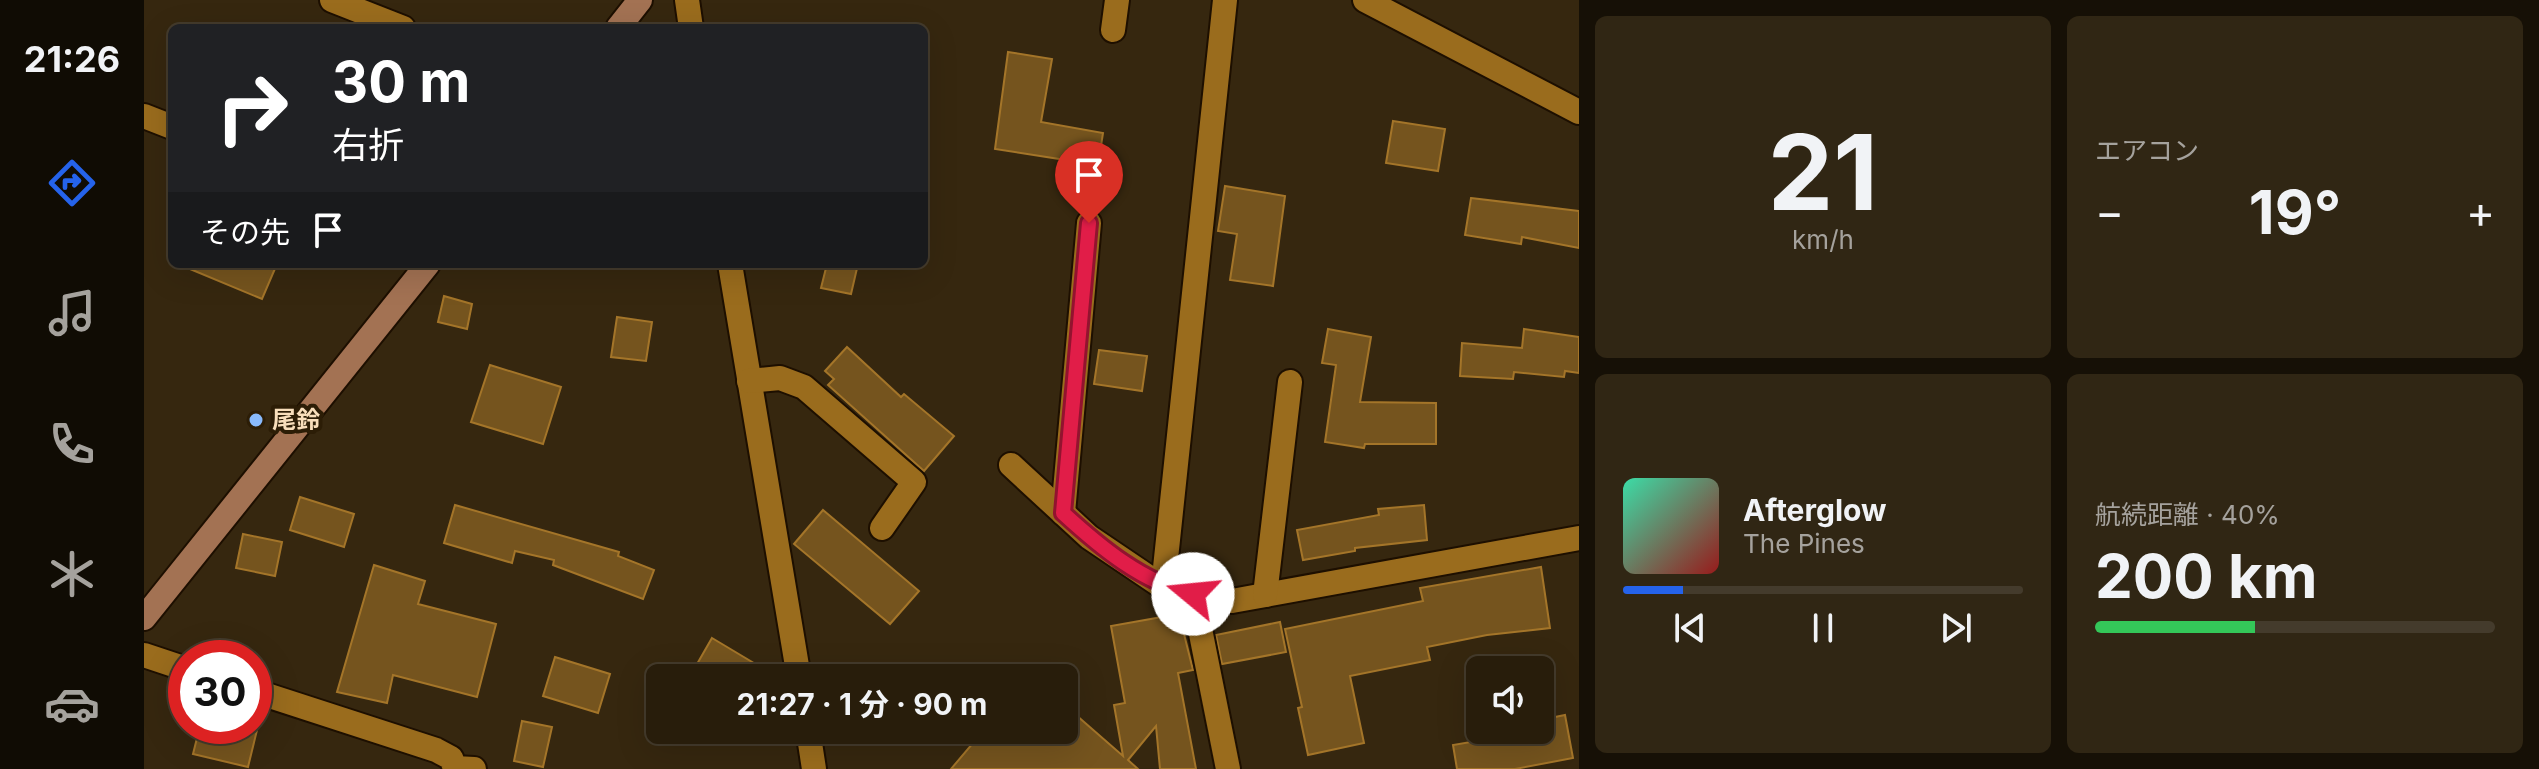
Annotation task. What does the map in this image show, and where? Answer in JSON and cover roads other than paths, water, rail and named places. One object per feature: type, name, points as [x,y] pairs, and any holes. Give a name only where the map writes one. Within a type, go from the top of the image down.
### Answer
[{"type":"street","points":[[332,0],[393,24]]},
{"type":"street","points":[[621,24],[640,0]]},
{"type":"street","points":[[687,0],[690,24]]},
{"type":"street","points":[[1113,30],[1117,0]]},
{"type":"street","points":[[1163,587],[1225,0]]},
{"type":"street","points":[[1365,0],[1579,112]]},
{"type":"street","points":[[144,116],[168,125]]},
{"type":"street","points":[[1063,513],[1089,223]]},
{"type":"street","points":[[144,618],[425,268]]},
{"type":"street","points":[[731,268],[757,380],[797,664]]},
{"type":"street","points":[[757,380],[780,378],[804,387],[914,482],[882,528]]},
{"type":"street","points":[[1265,595],[1290,382]]},
{"type":"street","points":[[1011,465],[1089,537],[1163,587],[1232,601],[1579,538]]},
{"type":"street","points":[[1193,594],[1228,769]]},
{"type":"street","points":[[144,655],[168,663]]},
{"type":"street","points":[[272,697],[436,750],[451,758],[455,768],[474,769]]},
{"type":"street","points":[[810,744],[814,769]]},
{"type":"place","name":"尾鈴","points":[[256,420]]}]
